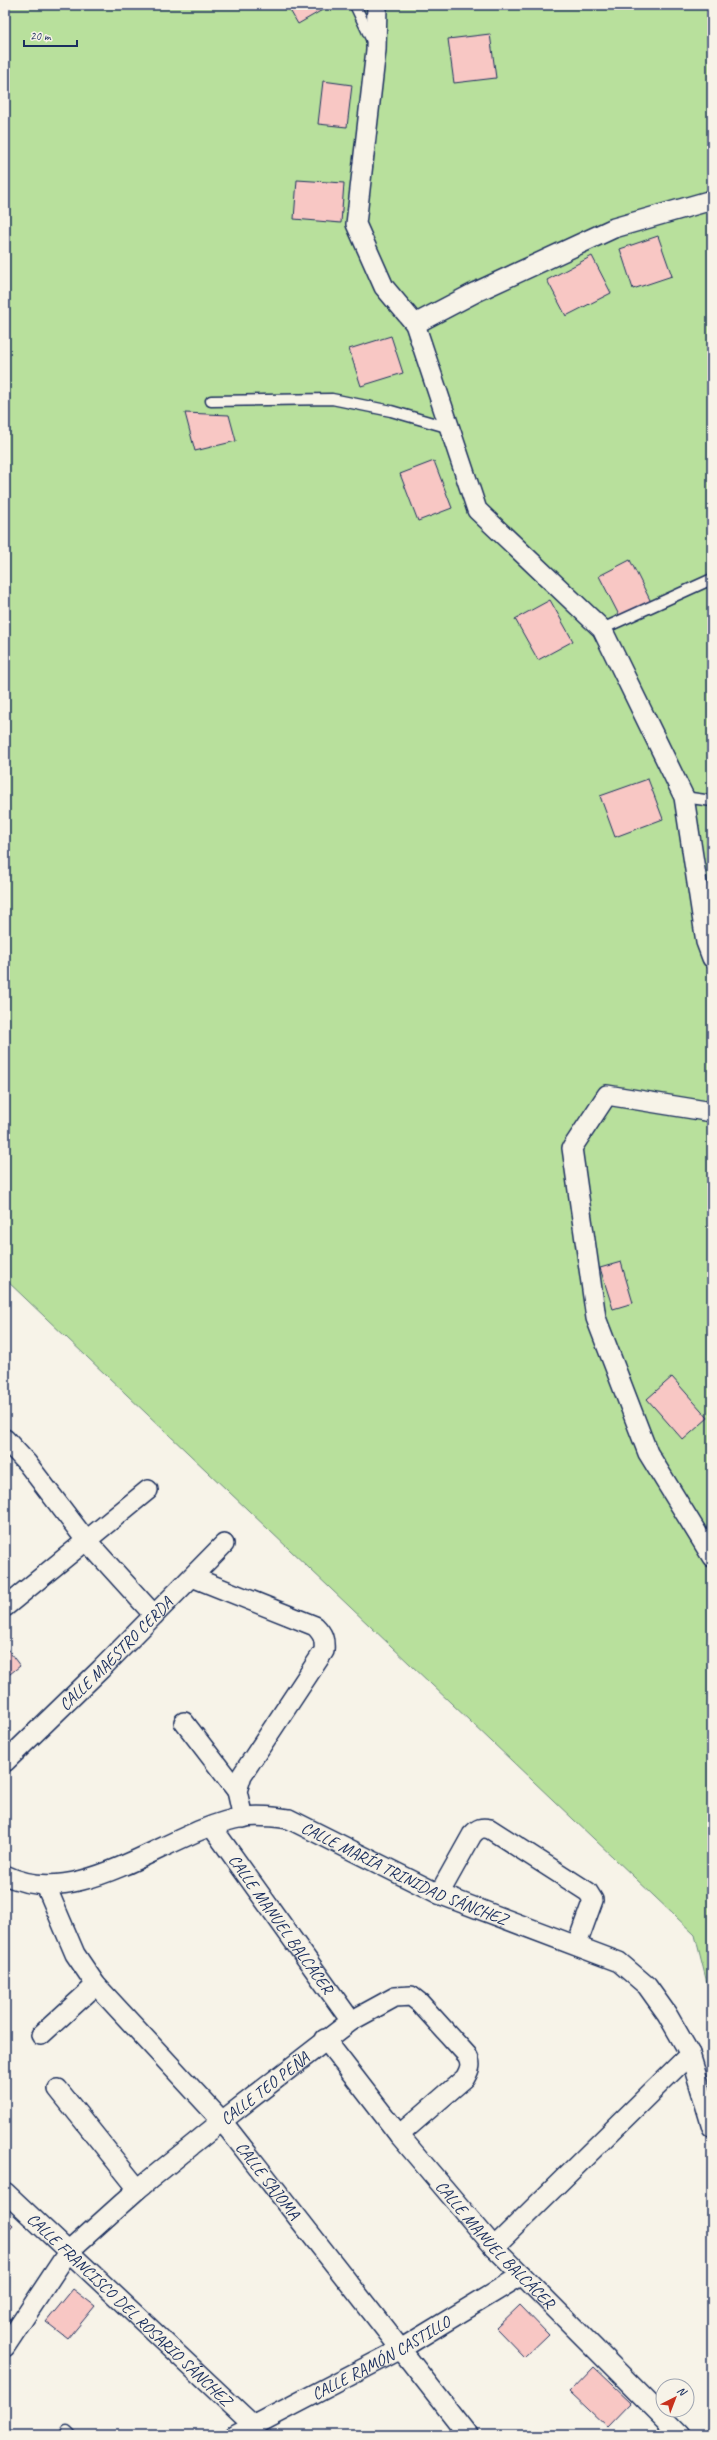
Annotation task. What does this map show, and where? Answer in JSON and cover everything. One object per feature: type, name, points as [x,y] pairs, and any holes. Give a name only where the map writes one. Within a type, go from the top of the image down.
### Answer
[{"type":"street","points":[[377,5],[376,50],[356,224],[384,287],[415,324],[477,510],[602,629],[684,797],[706,942],[712,958]]},
{"type":"street","points":[[415,324],[476,292],[614,228],[712,200]]},
{"type":"street","points":[[712,1112],[607,1095],[572,1148],[596,1318],[648,1453],[712,1557]]},
{"type":"street","points":[[5,1439],[27,1463],[85,1539],[154,1615]]},
{"type":"street","points":[[5,1607],[85,1539],[148,1490]]},
{"type":"street","name":"CALLE MAESTRO CERDA","points":[[5,1762],[224,1544]]},
{"type":"street","points":[[192,1576],[315,1626],[322,1633],[325,1641],[324,1651],[250,1760],[237,1791]]},
{"type":"street","points":[[184,1722],[237,1791],[243,1818]]},
{"type":"street","name":"CALLE MARÍA TRINIDAD SÁNCHEZ","points":[[5,1875],[13,1879],[46,1886],[71,1883],[94,1876],[212,1827],[243,1818],[265,1815],[289,1819],[439,1894],[577,1944],[619,1962],[647,1986],[667,2014],[690,2054],[712,2127]]},
{"type":"street","name":"CALLE MANUEL BALCÁCER","points":[[212,1827],[351,2021]]},
{"type":"street","points":[[439,1894],[472,1835],[477,1829],[490,1829],[588,1892],[593,1900],[592,1908],[577,1944]]},
{"type":"street","name":"CALLE SAJOMA","points":[[46,1886],[75,1954],[96,1985],[222,2121],[399,2350],[468,2435]]},
{"type":"street","points":[[40,2035],[96,1985]]},
{"type":"street","name":"CALLE TEO PEÑA","points":[[5,2347],[68,2252],[138,2190],[325,2039],[351,2021],[395,1997],[411,1996],[420,2003],[470,2061],[470,2069],[464,2078],[399,2135]]},
{"type":"street","name":"CALLE MANUEL BALCÁCER","points":[[325,2039],[399,2135],[494,2247],[681,2435]]},
{"type":"street","points":[[494,2247],[690,2054]]},
{"type":"street","points":[[58,2089],[138,2190]]},
{"type":"street","name":"CALLE FRANCISCO DEL ROSARIO SÁNCHEZ","points":[[5,2192],[254,2426]]},
{"type":"street","name":"CALLE RAMÓN CASTILLO","points":[[236,2435],[399,2350],[522,2274]]},
{"type":"lane","points":[[355,5],[376,50]]},
{"type":"lane","points":[[211,401],[332,399],[391,412],[450,428]]},
{"type":"lane","points":[[602,629],[712,579]]},
{"type":"lane","points":[[684,797],[712,801]]},
{"type":"green space","points":[[5,5],[712,5],[712,2003],[695,1935],[5,1279]]},
{"type":"building","points":[[287,5],[331,5],[298,24]]},
{"type":"building","points":[[490,34],[496,78],[454,83],[448,39]]},
{"type":"building","points":[[323,81],[352,85],[347,127],[318,124]]},
{"type":"building","points":[[297,180],[344,183],[341,223],[294,219]]},
{"type":"building","points":[[658,236],[672,276],[633,289],[620,249]]},
{"type":"building","points":[[592,256],[611,293],[566,316],[547,280]]},
{"type":"building","points":[[391,336],[403,373],[361,386],[349,349]]},
{"type":"building","points":[[185,413],[229,415],[236,441],[195,451]]},
{"type":"building","points":[[434,461],[452,508],[418,521],[400,474]]},
{"type":"building","points":[[630,560],[651,602],[620,617],[599,576]]},
{"type":"building","points":[[550,600],[573,641],[538,660],[515,619]]},
{"type":"building","points":[[648,779],[663,819],[615,837],[600,796]]},
{"type":"building","points":[[621,1262],[633,1303],[613,1309],[600,1268]]},
{"type":"building","points":[[672,1377],[708,1418],[683,1440],[647,1399]]},
{"type":"building","points":[[5,1646],[20,1666],[5,1678]]},
{"type":"building","points":[[5,2218],[13,2225],[5,2234]]},
{"type":"building","points":[[73,2289],[95,2306],[68,2339],[46,2322]]},
{"type":"building","points":[[520,2305],[548,2334],[524,2357],[496,2328]]},
{"type":"building","points":[[594,2367],[631,2402],[607,2427],[570,2392]]}]
